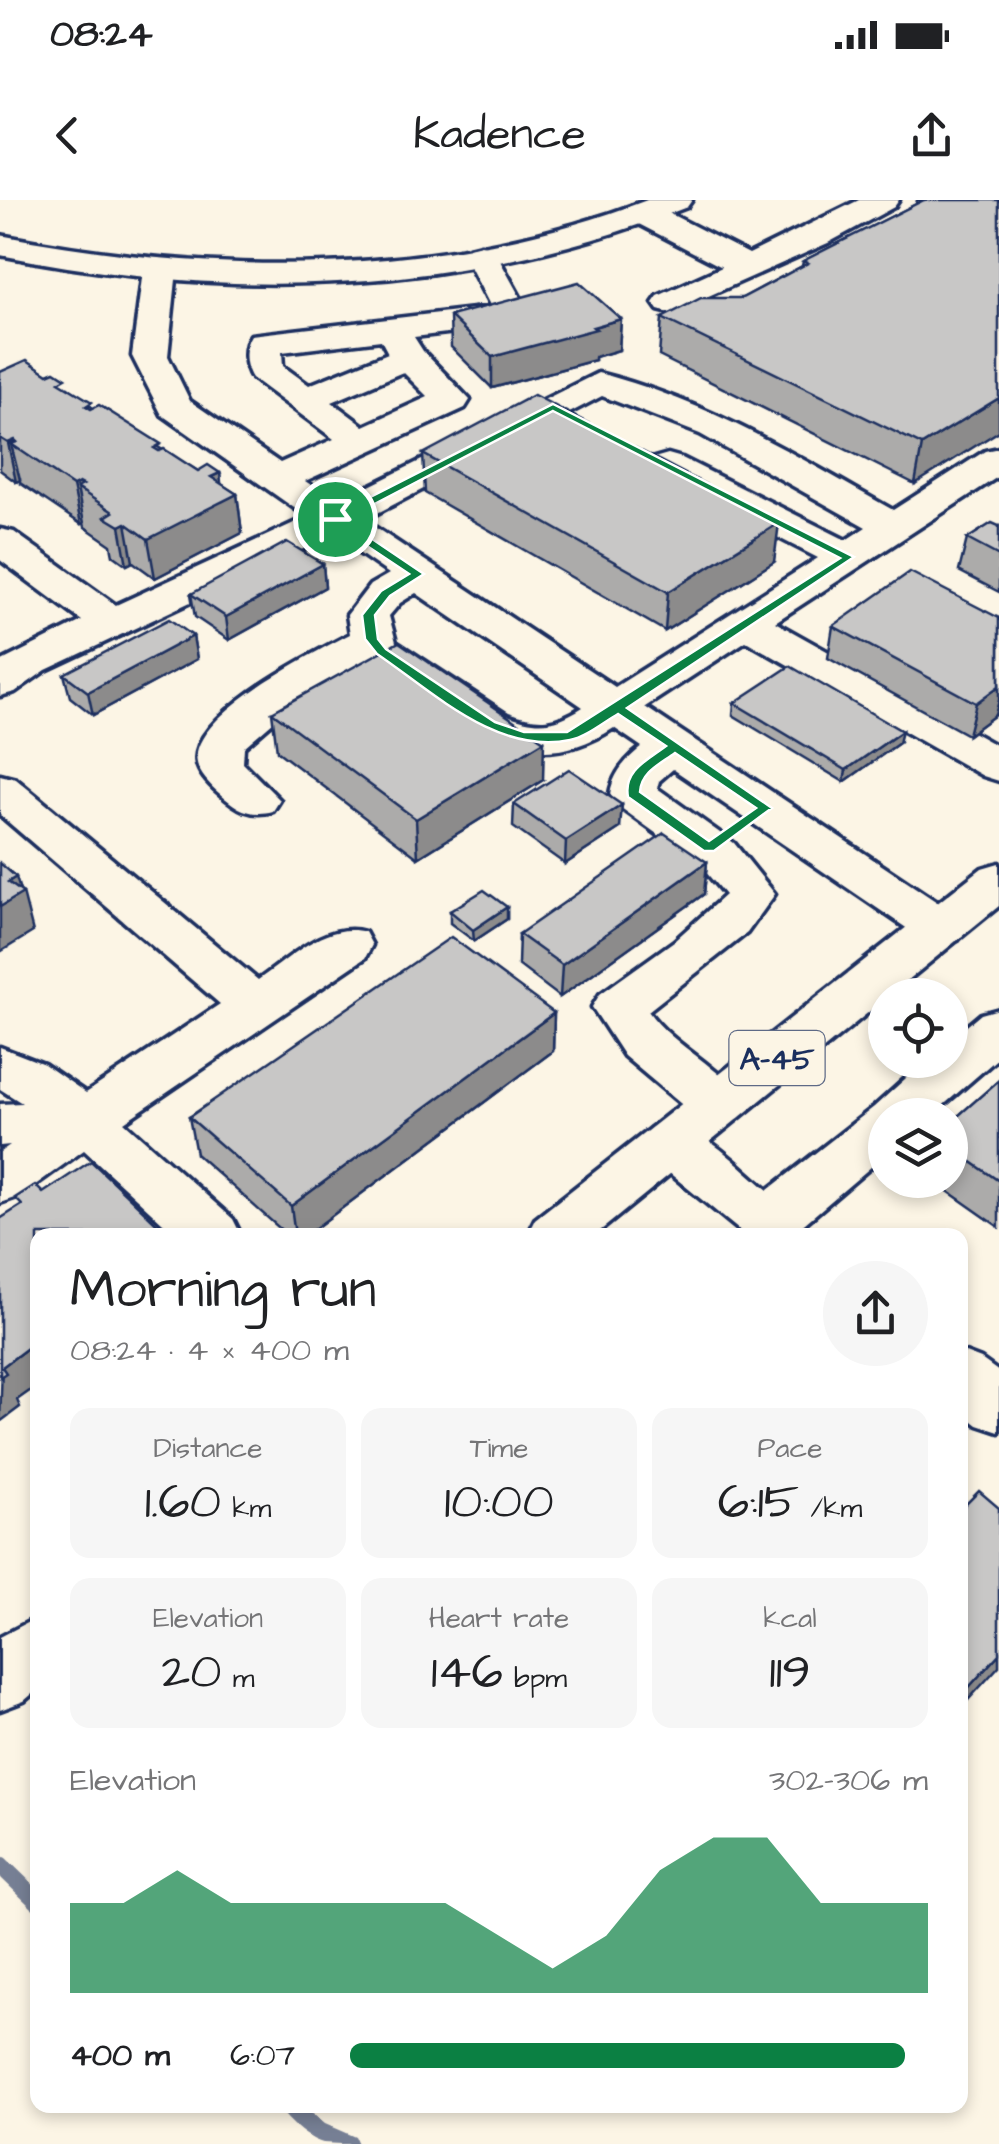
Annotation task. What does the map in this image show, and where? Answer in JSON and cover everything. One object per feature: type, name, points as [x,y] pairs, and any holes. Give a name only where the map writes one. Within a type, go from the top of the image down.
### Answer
[{"type":"street","points":[[0,246],[160,270],[305,274],[413,266],[578,236],[676,200]]},
{"type":"street","points":[[817,200],[853,216]]},
{"type":"street","points":[[670,303],[884,200]]},
{"type":"street","points":[[643,213],[748,267]]},
{"type":"street","points":[[360,441],[266,370],[264,344],[400,343],[514,315],[482,255]]},
{"type":"street","points":[[160,270],[150,356],[175,407],[941,928]]},
{"type":"street","points":[[306,400],[400,343]]},
{"type":"street","points":[[276,479],[452,400],[400,343]]},
{"type":"street","points":[[0,682],[31,661],[335,519],[598,384],[635,393],[735,440],[895,526]]},
{"type":"street","points":[[553,407],[588,425]]},
{"type":"street","points":[[640,451],[848,557]]},
{"type":"street","points":[[418,574],[375,604],[368,615],[372,639],[381,652],[491,725],[523,736],[570,736],[999,458]]},
{"type":"street","points":[[0,541],[114,624]]},
{"type":"street","points":[[747,624],[999,766]]},
{"type":"street","points":[[256,800],[220,764],[218,754],[226,738],[246,718],[298,681],[372,639]]},
{"type":"street","points":[[675,746],[643,769],[634,781],[633,794],[709,848],[751,894],[747,905],[618,1008],[642,1042],[718,1105]]},
{"type":"street","points":[[0,790],[256,1006]]},
{"type":"street","points":[[709,848],[765,808]]},
{"type":"street","name":"A-45","points":[[564,1228],[941,928],[993,894]]},
{"type":"street","points":[[0,1181],[347,945]]},
{"type":"street","points":[[916,1098],[999,1028]]},
{"type":"street","points":[[0,1067],[24,1078],[86,1120],[205,1228]]},
{"type":"street","points":[[0,1125],[86,1120]]},
{"type":"street","points":[[777,1228],[868,1140]]},
{"type":"street","points":[[670,1143],[775,1228]]},
{"type":"street","points":[[968,1383],[999,1406]]},
{"type":"street","points":[[0,1678],[30,1654]]},
{"type":"building","points":[[924,200],[999,200],[999,398],[922,445],[662,318],[701,298],[742,298],[808,263],[803,261]]},
{"type":"building","points":[[579,282],[621,319],[492,357],[450,316]]},
{"type":"building","points":[[27,360],[48,374],[55,371],[66,378],[59,382],[92,402],[86,406],[91,409],[99,405],[161,444],[154,448],[159,451],[164,449],[198,471],[208,465],[220,473],[211,477],[237,494],[148,539],[126,523],[120,526],[105,517],[113,512],[77,488],[83,485],[73,486],[11,444],[15,440],[8,443],[0,438],[0,372]]},
{"type":"building","points":[[534,395],[779,523],[668,592],[423,454]]},
{"type":"building","points":[[992,523],[999,526],[999,556],[967,539]]},
{"type":"building","points":[[287,542],[323,564],[226,617],[191,594]]},
{"type":"building","points":[[910,572],[999,618],[999,686],[976,703],[833,626]]},
{"type":"building","points":[[169,619],[193,636],[88,692],[64,674]]},
{"type":"building","points":[[399,642],[544,741],[416,819],[272,712]]},
{"type":"building","points":[[790,666],[902,731],[846,770],[734,703]]},
{"type":"building","points":[[569,769],[622,805],[566,841],[514,804]]},
{"type":"building","points":[[664,833],[707,862],[562,965],[519,934]]},
{"type":"building","points":[[0,863],[16,877],[8,882],[23,893],[0,907]]},
{"type":"building","points":[[484,890],[507,907],[473,930],[450,911]]},
{"type":"building","points":[[451,937],[554,1013],[291,1206],[189,1117]]},
{"type":"building","points":[[999,1080],[999,1181],[968,1159],[968,1107]]},
{"type":"building","points":[[91,1161],[162,1228],[30,1228],[30,1346],[2,1367],[6,1373],[0,1377],[0,1219],[22,1205],[15,1198],[35,1185],[43,1193]]},
{"type":"building","points":[[979,1491],[999,1508],[999,1654],[968,1688],[968,1502]]},
{"type":"waterway","points":[[0,1864],[30,1894]]},
{"type":"waterway","points":[[297,2113],[318,2131],[348,2144]]},
{"type":"route","points":[[335,519],[418,574],[385,594],[368,615],[372,639],[381,652],[491,725],[523,736],[570,736],[618,708],[675,746],[643,769],[634,781],[633,794],[709,848],[765,808],[618,708],[848,557],[553,407],[335,519]]}]
